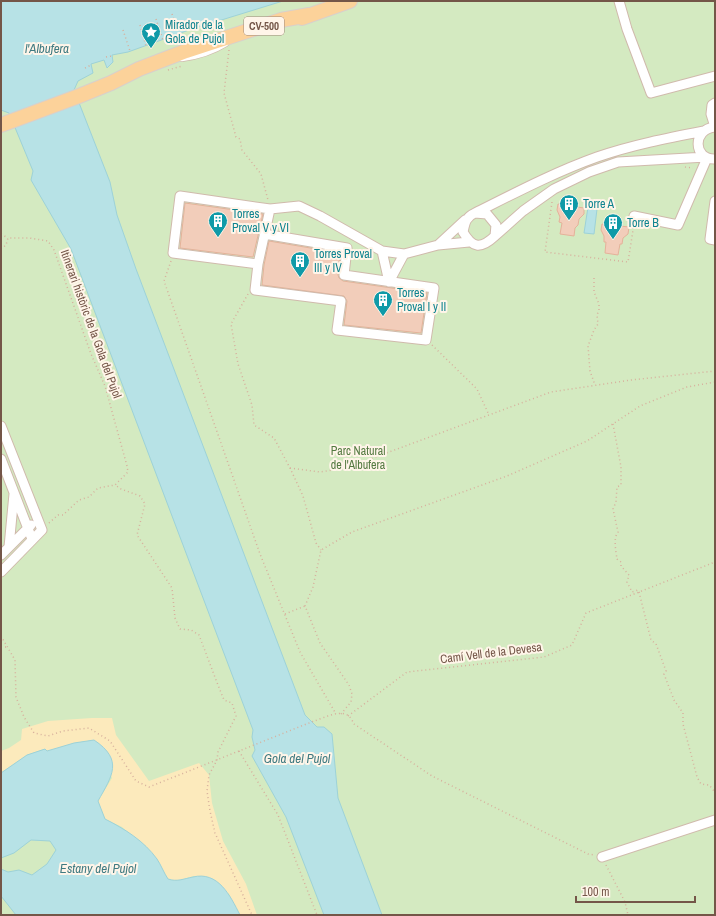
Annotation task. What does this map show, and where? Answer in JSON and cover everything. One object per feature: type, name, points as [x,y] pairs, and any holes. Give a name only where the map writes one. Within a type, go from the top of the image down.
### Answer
[{"type":"main road","name":"CV-500","points":[[4,124],[111,83],[139,76],[174,64],[184,55],[189,56],[225,42],[294,22],[309,15],[350,1]]},
{"type":"street","points":[[619,1],[627,29],[650,93],[715,76]]},
{"type":"street","points":[[438,245],[470,215],[551,176],[598,157],[654,140],[704,131],[715,127],[710,114],[712,105],[715,104]]},
{"type":"street","points":[[704,131],[700,135],[698,145],[699,150],[709,158]]},
{"type":"street","points":[[634,220],[678,225],[709,158]]},
{"type":"street","points":[[258,264],[173,253],[180,196],[270,209],[299,206],[320,216],[382,251],[404,254],[438,245],[469,242],[478,246],[486,244],[524,211],[554,188],[589,172],[618,162],[709,158]]},
{"type":"street","points":[[715,201],[710,239],[715,240]]},
{"type":"street","points":[[264,234],[347,248],[344,275],[434,288],[426,340],[337,330],[341,301],[255,290],[258,264],[264,234],[270,209]]},
{"type":"street","points":[[475,212],[487,214],[496,225],[495,236]]},
{"type":"street","points":[[465,220],[463,232],[469,242]]},
{"type":"street","points":[[382,251],[389,282]]},
{"type":"street","points":[[389,282],[404,254]]},
{"type":"street","points":[[1,426],[42,530],[1,572]]},
{"type":"street","points":[[1,459],[32,539]]},
{"type":"street","points":[[9,547],[14,493]]},
{"type":"street","points":[[1,555],[37,518]]},
{"type":"street","points":[[602,857],[715,820]]},
{"type":"path","points":[[172,14],[178,34]]},
{"type":"path","points":[[156,19],[163,40]]},
{"type":"path","points":[[140,25],[146,46]]},
{"type":"path","points":[[123,30],[130,51]]},
{"type":"path","points":[[225,42],[224,93],[236,137],[240,139],[242,150],[261,174],[270,209]]},
{"type":"path","points":[[106,57],[112,56]]},
{"type":"path","points":[[85,68],[91,65]]},
{"type":"path","points":[[552,200],[545,252],[628,262],[634,220]]},
{"type":"path","points":[[1,234],[8,238],[6,245],[1,249]]},
{"type":"path","name":"Itinerari històric de la Gola del Pujol","points":[[8,238],[29,238],[48,241],[54,250],[91,354],[106,386],[127,466],[128,472],[115,485]]},
{"type":"path","points":[[173,253],[164,281],[260,554],[300,652],[336,714]]},
{"type":"path","points":[[594,278],[594,292],[599,304],[597,315],[598,324],[588,346],[590,371],[595,385]]},
{"type":"path","points":[[255,290],[248,294],[231,324],[238,364],[252,405],[254,425],[274,438],[303,496],[316,543],[321,550]]},
{"type":"path","points":[[426,340],[477,389],[489,415]]},
{"type":"path","points":[[290,468],[320,472],[346,468],[552,392],[631,380],[715,371]]},
{"type":"path","points":[[341,714],[351,702],[352,694],[349,686],[320,643],[305,606],[313,587],[321,550],[352,532],[507,476],[588,441],[640,406],[680,389],[715,382]]},
{"type":"path","points":[[613,424],[621,466],[621,484],[617,487],[616,502],[613,509],[618,532],[615,536],[617,559],[621,562],[621,566],[629,575],[627,582],[632,592],[638,590],[651,640],[656,644],[666,671],[664,674],[674,700],[683,713],[683,724],[697,777],[701,784],[709,785],[715,792]]},
{"type":"path","points":[[42,530],[58,515],[63,515],[79,500],[89,497],[98,488],[115,485],[132,494],[140,496],[145,504],[137,535],[172,588],[175,618],[180,630],[191,630],[199,634],[224,700],[232,703],[236,716],[220,748],[217,760],[209,775],[207,791],[215,833],[252,915]]},
{"type":"path","name":"Camí Vell de la Devesa","points":[[348,716],[407,672],[544,657],[572,645],[586,613],[715,562]]},
{"type":"path","points":[[285,614],[305,606]]},
{"type":"path","points":[[1,636],[15,660],[16,697],[24,717],[34,733],[48,736],[63,731],[89,728],[110,741],[136,781],[149,787],[314,721],[336,714],[341,714],[348,716],[354,724],[432,776],[588,854],[602,857],[625,902],[628,915]]},
{"type":"path","points":[[1,647],[7,647]]},
{"type":"path","points":[[239,751],[278,815],[317,915]]},
{"type":"green space","name":"Parc Natural de l'Albufera","points":[[1,1],[715,1],[715,915],[1,915]]},
{"type":"sand","points":[[112,718],[116,735],[149,781],[199,763],[209,775],[212,803],[223,841],[246,884],[257,915],[240,915],[229,894],[194,876],[176,881],[168,879],[157,859],[122,827],[105,819],[98,801],[112,778],[94,740],[74,743],[47,752],[44,749],[27,755],[1,773],[1,751],[9,748],[21,740],[22,729],[48,721]]},
{"type":"water","name":"Gola del Pujol","points":[[1,1],[283,1],[189,30],[128,52],[112,55],[113,62],[107,68],[104,60],[91,64],[93,73],[78,81],[74,90],[110,182],[117,215],[136,269],[305,715],[317,727],[324,727],[332,734],[338,798],[382,915],[324,915],[286,817],[252,756],[255,750],[252,737],[253,730],[71,249],[31,180],[33,171],[9,113],[1,110]]},
{"type":"water","points":[[588,207],[597,209],[594,234],[584,233]]},
{"type":"water","name":"Estany del Pujol","points":[[94,740],[109,754],[112,761],[111,776],[98,801],[105,819],[127,831],[140,841],[157,859],[168,879],[177,880],[202,876],[216,881],[222,886],[232,900],[240,915],[16,915],[1,896],[1,869],[8,872],[19,870],[32,875],[47,864],[56,850],[50,841],[31,840],[14,853],[1,858],[1,773],[27,755],[45,749],[47,751],[74,743]]},
{"type":"building","name":"Torres Proval V y VI","points":[[185,203],[263,214],[253,257],[180,248]]},
{"type":"building","name":"Torre A","points":[[558,204],[584,208],[584,214],[579,219],[578,225],[575,228],[574,236],[560,234],[562,223],[559,222],[560,217],[557,210]]},
{"type":"building","name":"Torre B","points":[[602,224],[629,227],[628,234],[623,238],[622,244],[620,244],[618,255],[605,253],[606,242],[604,242],[604,236],[601,230]]},
{"type":"building","points":[[269,241],[340,253],[338,275],[343,281],[427,293],[421,333],[344,325],[347,301],[344,296],[262,285]]},
{"type":"place","name":"Mirador de la Gola de Pujol","points":[[151,49]]},
{"type":"place","name":"Torre A","points":[[569,221]]},
{"type":"place","name":"Torres Proval V y VI","points":[[218,238]]},
{"type":"place","name":"Torre B","points":[[613,240]]},
{"type":"place","name":"Torres Proval III y IV","points":[[300,278]]},
{"type":"place","name":"Torres Proval I y II","points":[[383,317]]},
{"type":"water label","name":"l'Albufera","points":[[47,48]]}]
